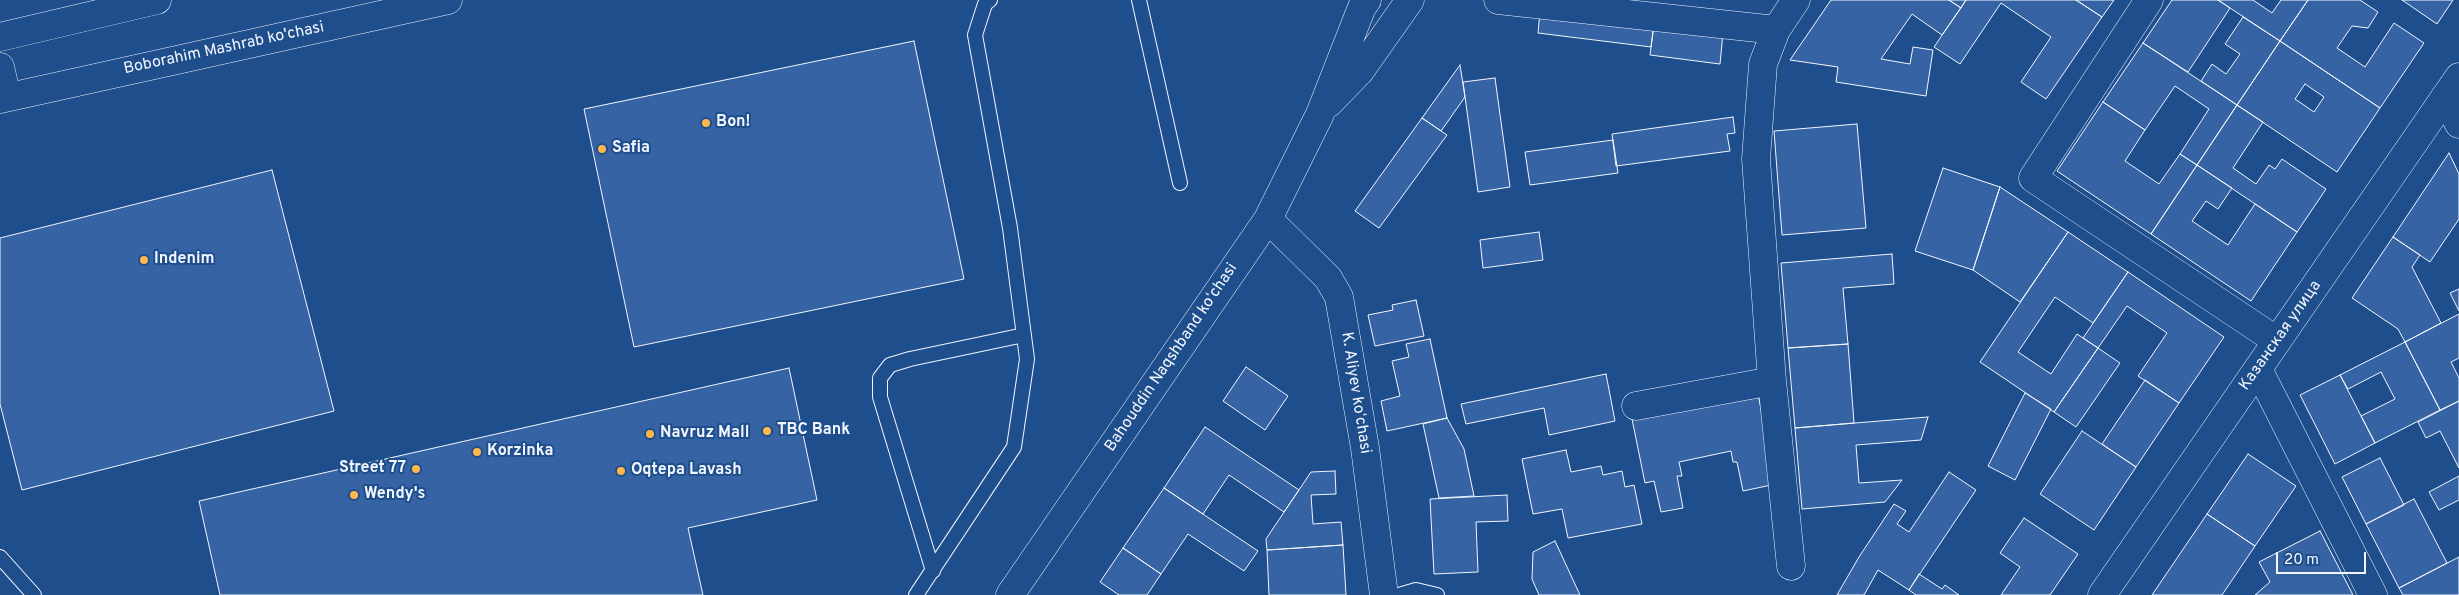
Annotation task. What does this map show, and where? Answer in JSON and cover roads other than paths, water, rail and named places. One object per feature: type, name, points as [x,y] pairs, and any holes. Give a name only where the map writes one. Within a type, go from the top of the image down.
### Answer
[{"type":"street","points":[[0,37],[157,0]]},
{"type":"street","name":"Boborahim Mashrab ko'chasi","points":[[4,98],[448,0]]},
{"type":"street","points":[[1320,114],[1362,7],[1367,0]]},
{"type":"street","points":[[1320,114],[1360,71],[1410,0]]},
{"type":"street","points":[[1498,0],[1776,30]]},
{"type":"street","points":[[1791,566],[1772,381],[1756,159],[1763,64],[1776,30],[1796,0]]},
{"type":"street","points":[[2149,0],[2033,178],[2277,341]]},
{"type":"street","points":[[0,67],[4,98]]},
{"type":"street","points":[[2452,87],[2459,124]]},
{"type":"street","name":"Казанская улица","points":[[2102,595],[2452,87]]},
{"type":"street","name":"Bahouddin Naqshband koʻchasi","points":[[1010,595],[1268,219],[1320,114]]},
{"type":"street","name":"K. Aliyev koʻchasi","points":[[1268,219],[1328,278],[1339,297],[1365,448],[1384,595]]},
{"type":"street","points":[[2258,369],[2373,595]]},
{"type":"street","points":[[1636,406],[1772,381]]},
{"type":"lane","points":[[916,595],[934,571],[1014,447],[1027,359],[1010,228],[975,35],[985,4],[990,0]]},
{"type":"lane","points":[[1139,0],[1180,183]]},
{"type":"lane","points":[[934,571],[880,397],[880,378],[890,365],[1024,335]]},
{"type":"lane","points":[[0,557],[34,595]]},
{"type":"lane","points":[[1399,595],[1416,590],[1436,595]]},
{"type":"place","name":"Bon!","points":[[706,123]]},
{"type":"place","name":"Safia","points":[[602,149]]},
{"type":"place","name":"Indenim","points":[[144,260]]},
{"type":"place","name":"TBC Bank","points":[[767,431]]},
{"type":"place","name":"Navruz Mall","points":[[650,434]]},
{"type":"place","name":"Korzinka","points":[[477,452]]},
{"type":"place","name":"Street 77","points":[[416,469]]},
{"type":"place","name":"Oqtepa Lavash","points":[[621,471]]},
{"type":"place","name":"Wendy's","points":[[354,495]]}]
